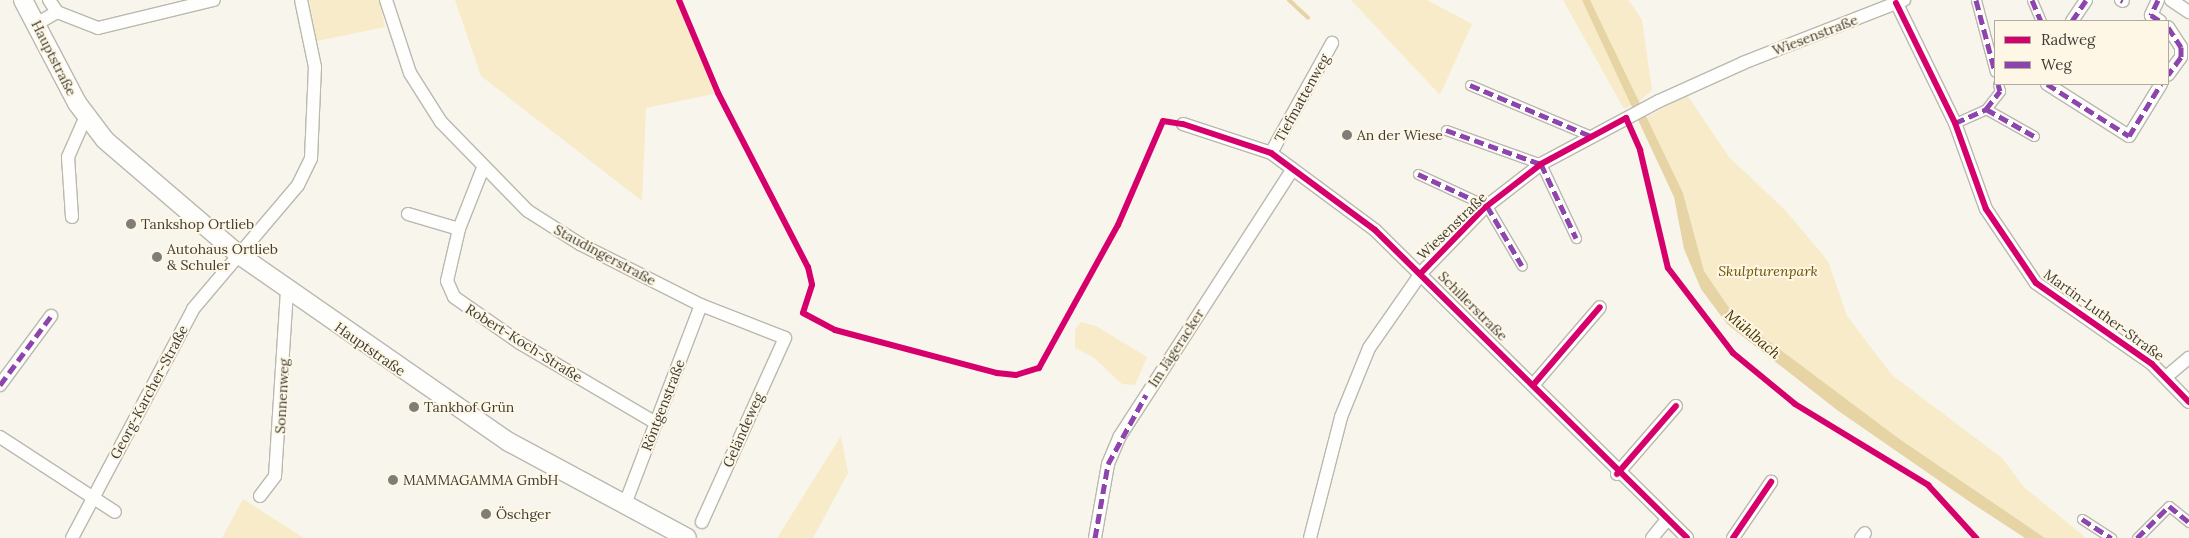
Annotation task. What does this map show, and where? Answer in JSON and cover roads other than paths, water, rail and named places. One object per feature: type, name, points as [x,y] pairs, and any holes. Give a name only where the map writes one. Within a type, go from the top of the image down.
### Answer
[{"type":"main road","name":"Hauptstraße","points":[[23,0],[38,23],[86,116],[137,169],[238,254],[286,291],[510,442],[687,538]]},
{"type":"street","points":[[49,0],[58,12],[98,28],[164,6],[214,0]]},
{"type":"street","name":"Georg-Karcher-Straße","points":[[72,538],[189,316],[238,254],[298,184],[312,158],[315,67],[301,0]]},
{"type":"street","name":"Staudingerstraße","points":[[386,0],[410,73],[441,122],[483,168],[528,211],[580,244],[701,305],[785,338]]},
{"type":"street","points":[[1976,0],[1994,68]]},
{"type":"street","points":[[2032,0],[2041,20]]},
{"type":"street","points":[[2073,20],[2086,0]]},
{"type":"street","points":[[2158,0],[2151,15],[2158,20]]},
{"type":"street","points":[[2171,0],[2189,12]]},
{"type":"street","name":"Wiesenstraße","points":[[1310,538],[1346,401],[1369,348],[1422,272],[1487,206],[1541,164],[1626,118],[1743,62],[1898,1]]},
{"type":"street","name":"Martin-Luther-Straße","points":[[1898,1],[1955,123],[1986,209],[2036,282],[2166,377],[2189,402]]},
{"type":"street","points":[[38,23],[58,12]]},
{"type":"street","points":[[2169,29],[2181,47],[2181,57],[2169,74]]},
{"type":"street","name":"Tiefmattenweg","points":[[1271,153],[1332,43]]},
{"type":"street","points":[[1470,85],[1591,136]]},
{"type":"street","points":[[1955,123],[1986,109],[2000,92],[1998,85]]},
{"type":"street","points":[[2049,85],[2129,136],[2158,85]]},
{"type":"street","points":[[1986,109],[2034,136]]},
{"type":"street","points":[[72,217],[68,157],[86,116]]},
{"type":"street","name":"Schillerstraße","points":[[1183,124],[1271,153],[1292,172],[1375,230],[1422,272],[1534,384],[1617,474],[1666,521],[1687,538]]},
{"type":"street","points":[[1446,130],[1541,164],[1576,238]]},
{"type":"street","name":"Robert-Koch-Straße","points":[[483,168],[459,229],[447,281],[454,297],[520,343],[656,423]]},
{"type":"street","name":"Im Jägeracker","points":[[1095,538],[1108,464],[1120,436],[1292,172]]},
{"type":"street","points":[[1418,174],[1487,206],[1522,266]]},
{"type":"street","points":[[408,214],[459,229]]},
{"type":"street","name":"Sonnenweg","points":[[260,496],[275,476],[286,291]]},
{"type":"street","name":"Röntgenstraße","points":[[625,504],[701,305]]},
{"type":"street","points":[[1534,384],[1600,307]]},
{"type":"street","points":[[0,385],[51,316]]},
{"type":"street","name":"Geländeweg","points":[[702,522],[785,338]]},
{"type":"street","points":[[2166,377],[2189,358]]},
{"type":"street","points":[[1617,474],[1676,406]]},
{"type":"street","points":[[0,437],[115,512]]},
{"type":"street","points":[[1733,538],[1771,482]]},
{"type":"street","points":[[2137,538],[2169,506],[2189,522]]},
{"type":"street","points":[[2082,519],[2111,538]]},
{"type":"street","points":[[1652,538],[1666,521]]},
{"type":"water","name":"Mühlbach","points":[[1582,0],[1590,0],[1683,193],[1704,271],[1734,315],[1898,438],[2045,538],[2025,538],[1970,502],[1837,410],[1727,324],[1701,289],[1684,249],[1674,197]]},
{"type":"waterway","points":[[1289,0],[1308,18]]},
{"type":"place","name":"An der Wiese","points":[[1347,135]]},
{"type":"place","name":"Tankshop Ortlieb","points":[[131,224]]},
{"type":"place","name":"Autohaus Ortlieb & Schuler","points":[[157,257]]},
{"type":"place","name":"Tankhof Grün","points":[[414,407]]},
{"type":"place","name":"MAMMAGAMMA GmbH","points":[[393,480]]},
{"type":"place","name":"Öschger","points":[[486,514]]},
{"type":"park label","name":"Skulpturenpark","points":[[1768,271]]}]
